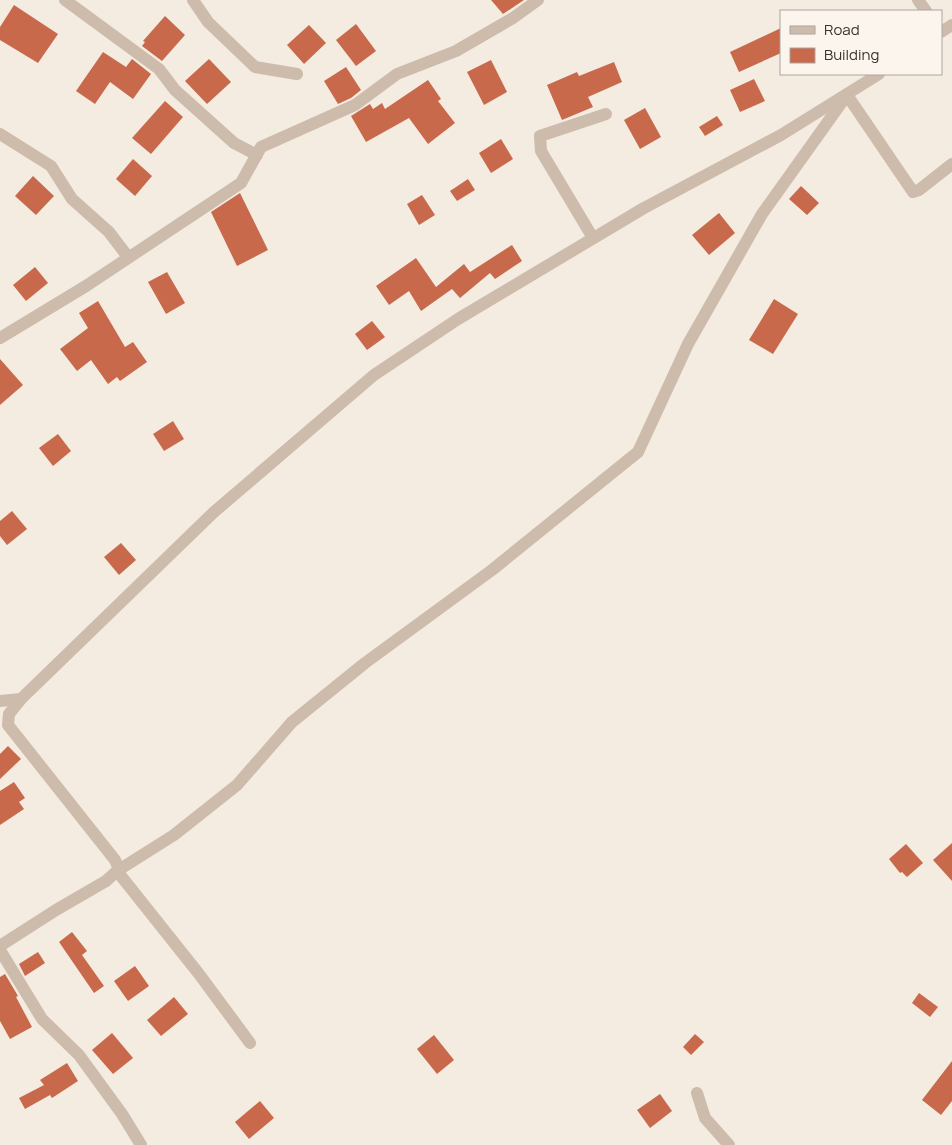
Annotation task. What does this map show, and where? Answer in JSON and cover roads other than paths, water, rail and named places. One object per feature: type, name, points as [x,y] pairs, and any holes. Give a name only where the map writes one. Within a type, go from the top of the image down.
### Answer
[{"type":"street","points":[[65,0],[159,69],[175,90],[234,143],[257,155]]},
{"type":"street","points":[[0,338],[86,286],[241,183],[261,147],[355,105],[397,74],[456,51],[513,18],[538,0]]},
{"type":"street","points":[[197,2],[208,22],[255,67],[297,74]]},
{"type":"street","points":[[250,1043],[199,974],[117,871],[118,867],[115,860],[4,729],[9,714],[21,699],[214,512],[374,375],[458,319],[593,238],[644,208],[780,135],[877,75]]},
{"type":"street","points":[[847,95],[913,192],[919,190],[952,164]]},
{"type":"street","points":[[141,1145],[122,1114],[79,1055],[42,1020],[0,948],[56,910],[106,881],[117,871],[174,835],[238,785],[292,722],[365,663],[492,570],[638,452],[688,344],[762,214],[847,95]]},
{"type":"street","points":[[593,238],[541,151],[540,136],[606,114]]},
{"type":"street","points":[[0,134],[51,166],[72,199],[109,232],[128,257]]},
{"type":"street","points":[[0,701],[21,699]]},
{"type":"street","points":[[697,1093],[705,1118],[729,1145]]}]
